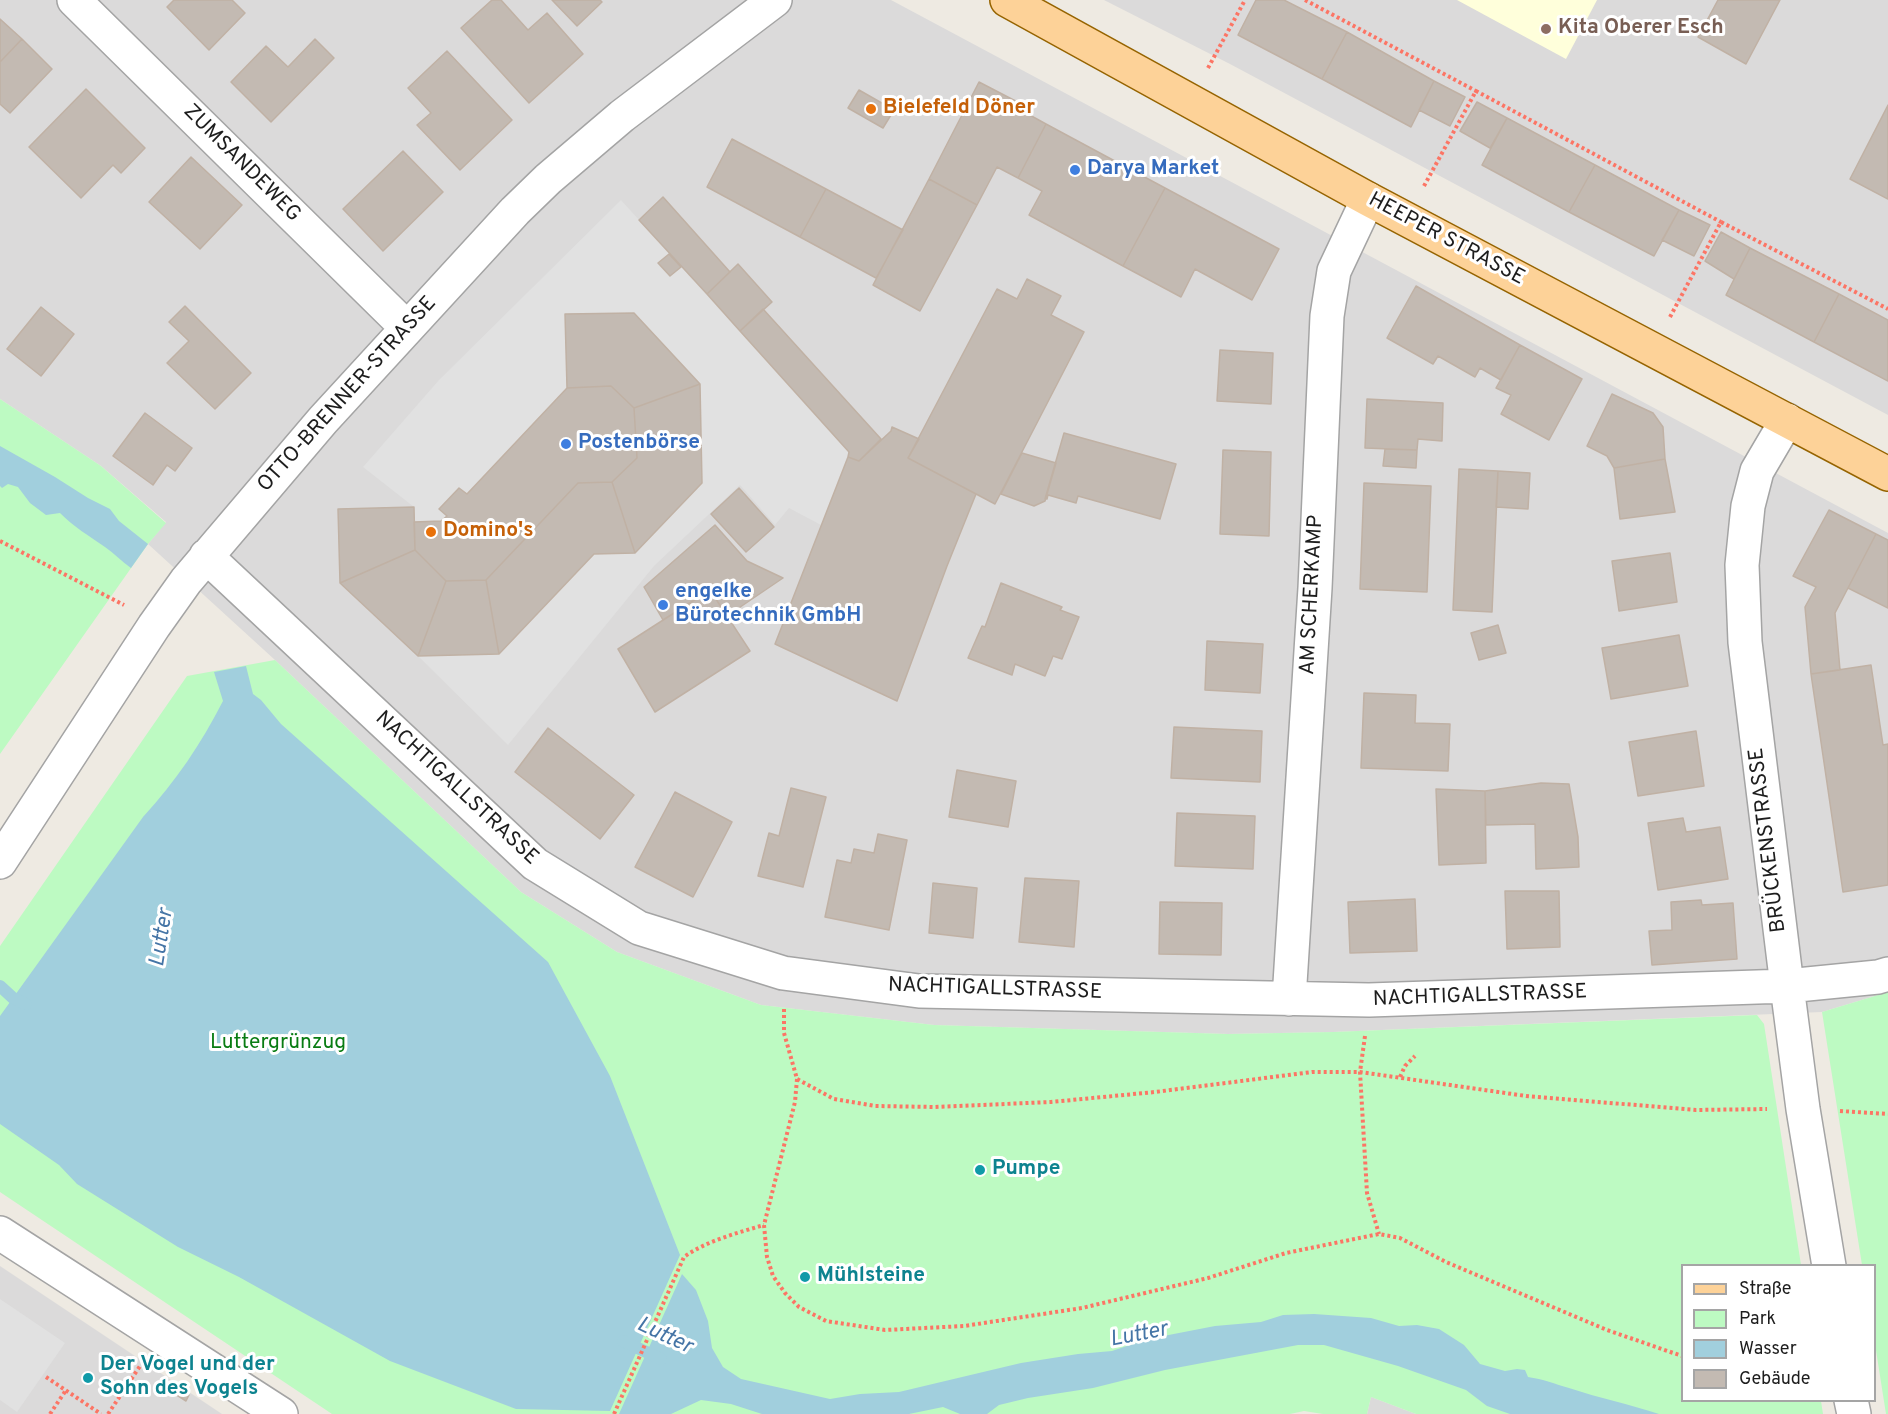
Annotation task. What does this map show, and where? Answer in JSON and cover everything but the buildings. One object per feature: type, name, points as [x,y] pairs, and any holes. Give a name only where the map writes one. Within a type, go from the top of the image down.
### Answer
[{"type":"main road","name":"HEEPER STRASSE","points":[[1007,0],[1368,199],[1888,474]]},
{"type":"street","name":"ZUMSANDEWEG","points":[[74,0],[408,328]]},
{"type":"street","name":"OTTO-BRENNER-STRASSE","points":[[0,862],[153,626],[206,556],[323,420],[548,178],[622,116],[775,0]]},
{"type":"street","name":"AM SCHERKAMP","points":[[1289,999],[1315,588],[1327,316],[1334,271],[1368,199]]},
{"type":"street","name":"BRÜCKENSTRASSE","points":[[1786,420],[1757,471],[1748,506],[1742,566],[1745,642],[1803,1109],[1829,1264]]},
{"type":"street","name":"NACHTIGALLSTRASSE","points":[[206,556],[535,864],[639,928],[783,973],[919,990],[1369,1000],[1787,986],[1888,974]]},
{"type":"street","points":[[0,1233],[281,1414]]},
{"type":"path","points":[[1190,100],[1245,0]]},
{"type":"path","points":[[1305,0],[1888,309]]},
{"type":"path","points":[[1406,218],[1476,91]]},
{"type":"path","points":[[1652,349],[1721,222]]},
{"type":"path","points":[[0,541],[118,601],[153,626]]},
{"type":"path","points":[[783,973],[784,1033],[796,1079],[795,1102],[764,1225],[767,1257],[773,1276],[785,1293],[799,1307],[826,1321],[885,1330],[964,1326],[1082,1308],[1208,1278],[1286,1253],[1378,1234],[1400,1238],[1446,1262],[1606,1330],[1681,1355]]},
{"type":"path","points":[[1369,1000],[1360,1072],[1367,1193],[1378,1234]]},
{"type":"path","points":[[1400,1077],[1405,1066],[1415,1056]]},
{"type":"path","points":[[796,1079],[834,1099],[875,1106],[935,1107],[1051,1102],[1155,1092],[1312,1072],[1360,1072],[1548,1098],[1696,1110],[1803,1109],[1888,1114]]},
{"type":"path","points":[[614,1414],[684,1257],[713,1242],[764,1225]]},
{"type":"path","points":[[108,1414],[136,1371]]},
{"type":"path","points":[[46,1377],[101,1414]]},
{"type":"path","points":[[50,1414],[66,1390]]},
{"type":"shaded area","points":[[0,0],[891,0],[1888,533],[1888,992],[1822,1012],[1333,1032],[1228,1034],[934,1025],[761,1005],[617,952],[521,892],[275,660],[148,544],[166,522],[101,466],[0,399]]},
{"type":"shaded area","points":[[1104,0],[1888,0],[1888,415],[1230,64]]},
{"type":"shaded area","name":"Kita Oberer Esch","points":[[1457,0],[1597,0],[1566,59]]},
{"type":"shaded area","points":[[621,200],[849,452],[821,525],[789,508],[775,525],[740,485],[654,566],[508,745],[418,656],[499,654],[594,554],[635,553],[702,483],[700,384],[634,313],[565,314],[567,388],[467,494],[440,509],[447,516],[441,521],[414,522],[414,507],[363,467],[439,380]]},
{"type":"shaded area","points":[[0,1266],[222,1414],[0,1414]]},
{"type":"shaded area","points":[[0,1299],[65,1343],[17,1412],[0,1400]]},
{"type":"shaded area","points":[[1371,1397],[1416,1414],[1367,1414]]},
{"type":"green space","points":[[0,399],[101,466],[166,523],[148,544],[0,754]]},
{"type":"green space","name":"Luttergrünzug","points":[[275,660],[521,892],[617,952],[761,1005],[934,1025],[1228,1034],[1757,1015],[1764,1024],[1801,1264],[1681,1264],[1681,1402],[1821,1402],[1823,1414],[1416,1414],[1371,1397],[1367,1414],[1323,1414],[1304,1411],[1290,1414],[332,1414],[0,1192],[0,946],[187,676]]},
{"type":"green space","points":[[1888,992],[1888,1414],[1886,1414],[1876,1350],[1876,1264],[1862,1264],[1822,1012]]},
{"type":"water","points":[[0,446],[110,509],[119,521],[148,544],[131,568],[60,513],[46,515],[30,503],[18,487],[8,484],[2,488],[0,486]]},
{"type":"water","points":[[246,666],[253,694],[281,724],[548,962],[610,1076],[680,1255],[610,1411],[516,1409],[390,1361],[239,1277],[178,1247],[77,1184],[59,1165],[0,1124],[0,1016],[143,817],[177,776],[197,747],[223,701],[214,672]]},
{"type":"water","points":[[682,1274],[696,1290],[708,1321],[712,1348],[723,1367],[741,1379],[830,1399],[860,1394],[899,1392],[1021,1363],[1112,1351],[1148,1339],[1215,1326],[1261,1322],[1283,1315],[1314,1314],[1371,1318],[1399,1326],[1417,1325],[1439,1329],[1464,1345],[1480,1364],[1505,1371],[1525,1370],[1528,1377],[1659,1414],[1510,1414],[1487,1406],[1466,1390],[1398,1366],[1324,1345],[1298,1345],[1165,1370],[1093,1388],[1028,1398],[999,1405],[987,1414],[960,1414],[943,1407],[909,1414],[762,1414],[731,1404],[701,1400],[671,1414],[619,1414]]},
{"type":"waterway","points":[[0,986],[13,998],[26,1004]]},
{"type":"waterway","name":"Lutter","points":[[623,1341],[661,1359]]},
{"type":"place","name":"Kita Oberer Esch","points":[[1546,29]]},
{"type":"place","name":"Bielefeld Döner","points":[[871,109]]},
{"type":"place","name":"Darya Market","points":[[1075,170]]},
{"type":"place","name":"Postenbörse","points":[[566,444]]},
{"type":"place","name":"Domino's","points":[[431,532]]},
{"type":"place","name":"engelke Bürotechnik GmbH","points":[[663,605]]},
{"type":"place","name":"Pumpe","points":[[980,1170]]},
{"type":"place","name":"Mühlsteine","points":[[805,1277]]},
{"type":"place","name":"Der Vogel und der Sohn des Vogels","points":[[88,1378]]}]
